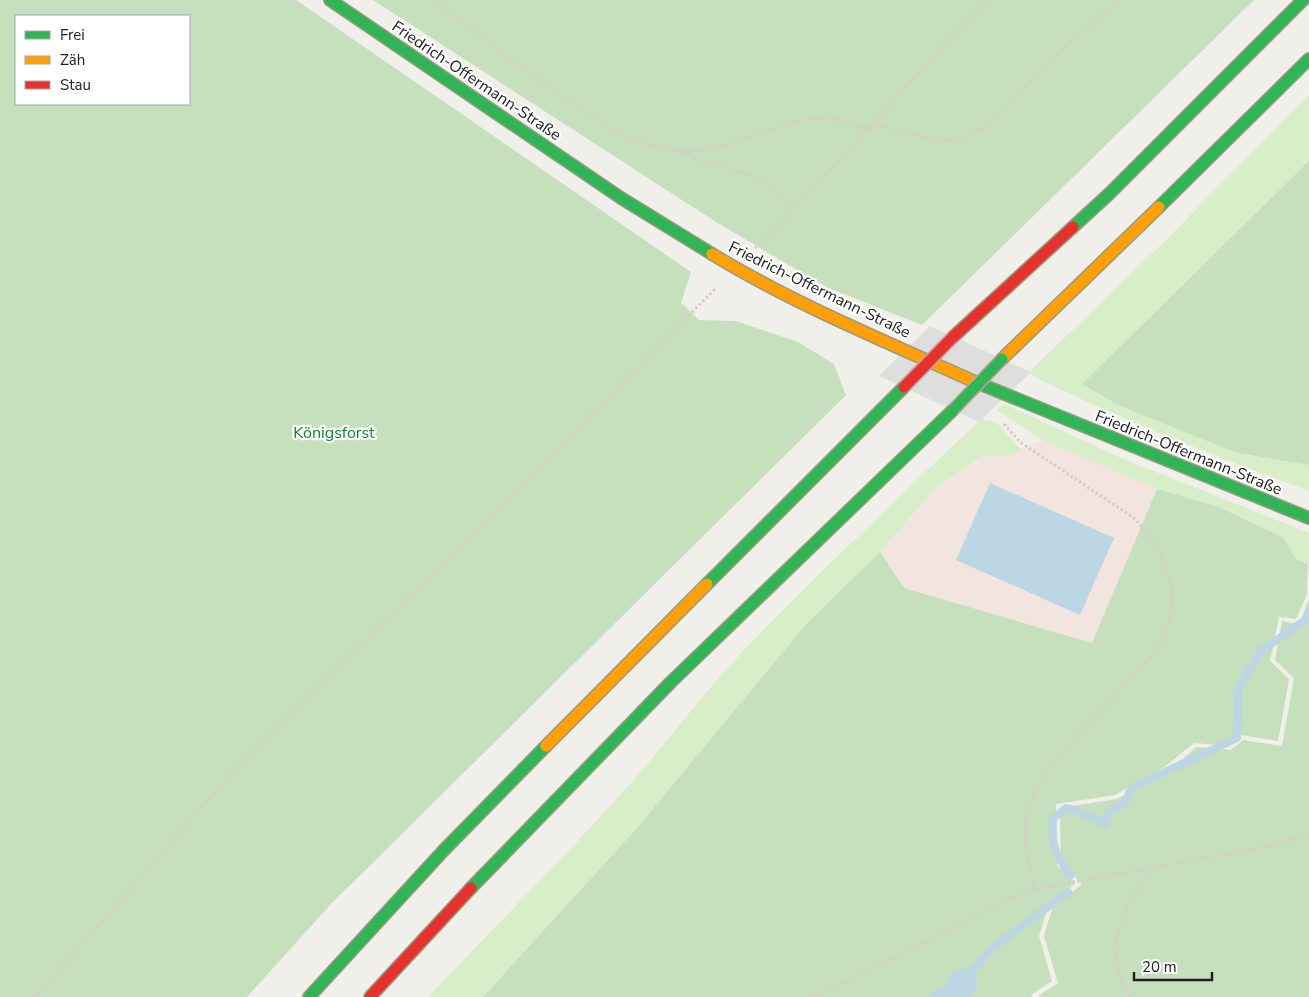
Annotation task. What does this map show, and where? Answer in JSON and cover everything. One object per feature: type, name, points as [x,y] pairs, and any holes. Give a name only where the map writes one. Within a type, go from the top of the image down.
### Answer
[{"type":"main road","name":"Friedrich-Offermann-Straße","points":[[330,0],[621,198],[735,268],[822,312],[1008,396],[1309,518]]},
{"type":"main road","points":[[309,997],[444,850],[953,337],[1109,194],[1303,0]]},
{"type":"main road","points":[[370,997],[482,876],[671,682],[952,410],[1309,59]]},
{"type":"path","points":[[433,0],[523,69],[627,139],[684,152],[701,161],[764,178],[794,208]]},
{"type":"path","points":[[34,997],[66,964],[243,760],[488,520],[794,208],[944,44],[987,0]]},
{"type":"path","points":[[684,152],[702,150],[740,141],[802,120],[823,118],[846,120],[868,129],[883,126],[935,140],[951,140],[967,136],[984,128],[999,115],[1050,60],[1119,0]]},
{"type":"path","points":[[1002,422],[1020,442],[1134,518],[1147,531],[1166,565],[1173,590],[1170,618],[1162,640],[1150,659],[1078,734],[1050,766],[1035,789],[1026,817],[1026,845],[1035,889]]},
{"type":"path","points":[[814,997],[824,990],[928,940],[1002,901],[1035,889],[1239,852],[1309,836]]},
{"type":"path","points":[[1130,997],[1116,962],[1115,943],[1120,923],[1150,869]]},
{"type":"shaded area","points":[[1042,440],[1157,489],[1092,643],[904,588],[880,552],[937,487],[981,456],[1003,456]]},
{"type":"green space","name":"Königsforst","points":[[0,0],[296,0],[691,272],[681,303],[699,320],[736,321],[798,342],[834,364],[846,395],[330,905],[247,997],[0,997]]},
{"type":"green space","points":[[373,0],[1254,0],[922,325],[826,287],[716,222]]},
{"type":"green space","points":[[1309,95],[1309,161],[1082,384],[1236,453],[1309,465],[1309,491],[1135,423],[1033,376],[1029,372],[1166,240]]},
{"type":"green space","points":[[1309,161],[1309,465],[1237,453],[1120,406],[1082,384]]},
{"type":"green space","points":[[1004,404],[1121,458],[1309,533],[1309,564],[1296,559],[1284,538],[1219,507],[1157,489],[1042,440],[997,410]]},
{"type":"green space","points":[[982,418],[986,421],[997,423],[1021,450],[1003,456],[981,456],[937,487],[880,552],[807,623],[637,828],[483,997],[428,997],[631,783],[748,646],[835,559]]},
{"type":"green space","points":[[1157,489],[1219,507],[1284,538],[1296,559],[1308,564],[1307,594],[1296,619],[1279,617],[1270,661],[1289,679],[1278,741],[1241,735],[1229,746],[1194,743],[1163,768],[1115,795],[1056,804],[1057,865],[1075,884],[1048,907],[1039,936],[1052,981],[1031,995],[1033,997],[483,997],[637,828],[807,623],[880,552],[904,588],[1092,643]]},
{"type":"green space","points":[[1309,599],[1309,997],[1038,996],[1058,983],[1044,936],[1052,909],[1082,884],[1061,863],[1060,808],[1116,799],[1166,774],[1196,747],[1231,750],[1243,740],[1282,746],[1294,678],[1275,660],[1282,621],[1299,624]]},
{"type":"water","points":[[990,483],[1114,538],[1080,615],[956,560]]},
{"type":"pier","points":[[930,326],[1031,372],[979,422],[879,376]]},
{"type":"waterway","points":[[1070,876],[1055,849],[1053,819],[1066,808],[1078,811],[1106,824],[1108,812],[1126,801],[1131,788],[1237,738],[1238,689],[1261,651],[1304,621],[1309,613]]},
{"type":"waterway","points":[[933,997],[963,982],[991,949],[1068,892]]},
{"type":"waterway","points":[[954,997],[963,982]]},
{"type":"traffic: fast","points":[[330,0],[621,198],[712,254]]},
{"type":"traffic: fast","points":[[1073,227],[1109,194],[1303,0]]},
{"type":"traffic: fast","points":[[1159,207],[1309,59]]},
{"type":"traffic: fast","points":[[953,410],[1002,359]]},
{"type":"traffic: fast","points":[[973,381],[1309,518]]},
{"type":"traffic: fast","points":[[707,584],[904,387]]},
{"type":"traffic: fast","points":[[471,888],[671,682],[953,410]]},
{"type":"traffic: fast","points":[[309,997],[444,850],[546,746]]},
{"type":"traffic: slow","points":[[1002,359],[1159,207]]},
{"type":"traffic: slow","points":[[712,254],[807,306],[973,381]]},
{"type":"traffic: slow","points":[[546,746],[707,584]]},
{"type":"traffic: jam","points":[[953,337],[1073,227]]},
{"type":"traffic: jam","points":[[904,387],[953,337]]},
{"type":"traffic: jam","points":[[370,997],[471,888]]}]
